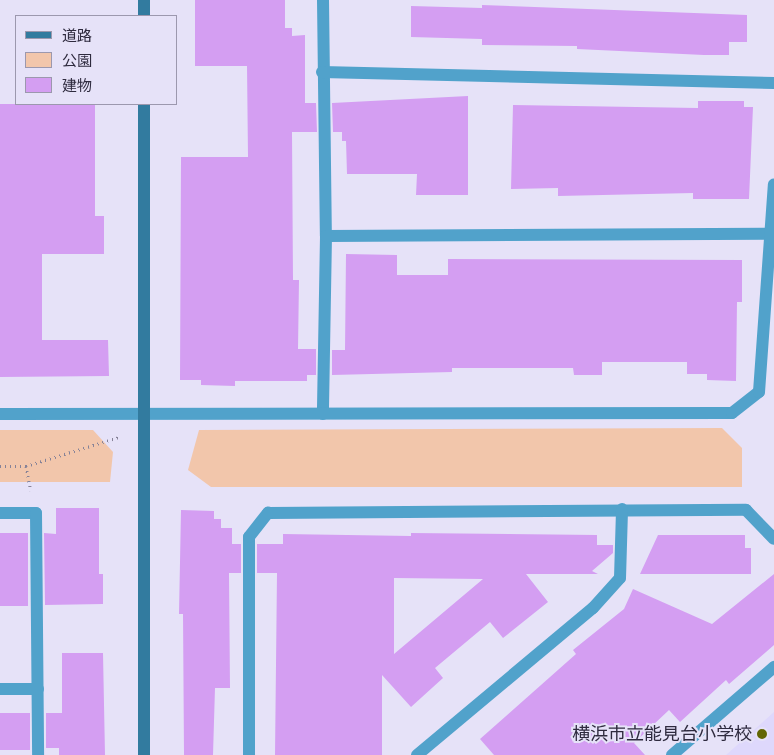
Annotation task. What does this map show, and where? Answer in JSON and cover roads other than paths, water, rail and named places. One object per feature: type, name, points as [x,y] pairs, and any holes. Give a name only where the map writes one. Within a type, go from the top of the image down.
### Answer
[{"type":"street","points":[[144,0],[144,15]]},
{"type":"street","points":[[323,0],[322,72],[326,236],[323,414]]},
{"type":"street","points":[[322,72],[774,83]]},
{"type":"street","points":[[144,105],[144,755]]},
{"type":"street","points":[[0,414],[732,413],[759,392],[774,185]]},
{"type":"street","points":[[326,236],[769,234]]},
{"type":"street","points":[[417,755],[594,608],[620,578],[622,509]]},
{"type":"street","points":[[249,755],[249,537],[268,513],[622,509],[746,510],[774,539]]},
{"type":"street","points":[[0,513],[36,513],[38,755]]},
{"type":"street","points":[[672,755],[774,667]]},
{"type":"street","points":[[0,689],[38,689]]},
{"type":"place","name":"横浜市立能見台小学校","points":[[762,734]]}]
